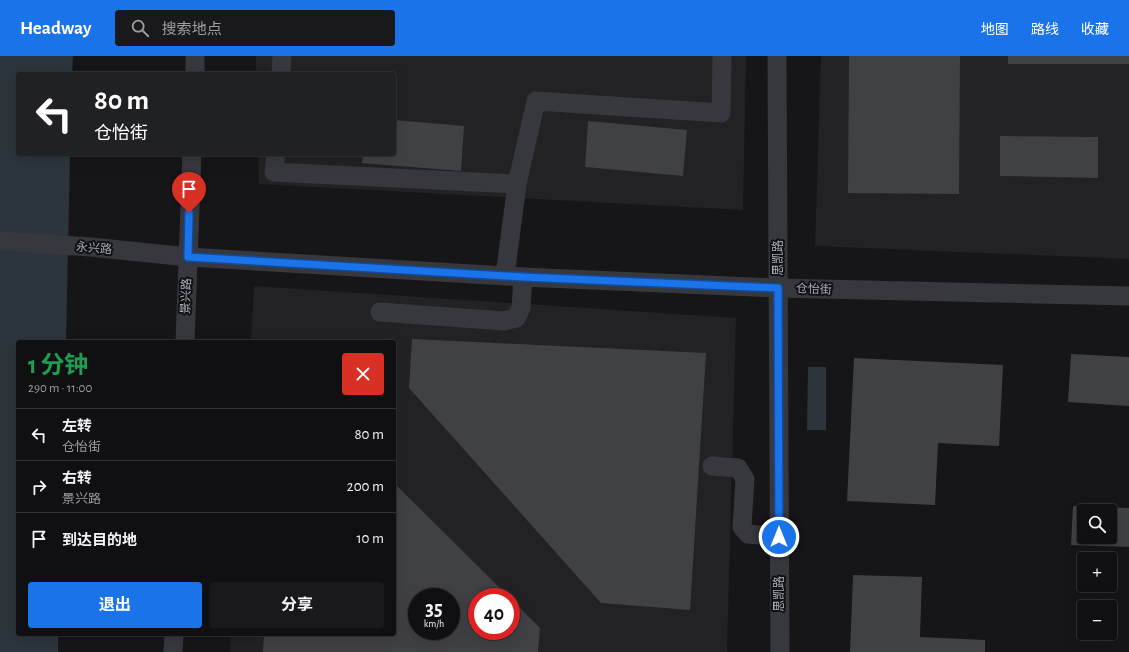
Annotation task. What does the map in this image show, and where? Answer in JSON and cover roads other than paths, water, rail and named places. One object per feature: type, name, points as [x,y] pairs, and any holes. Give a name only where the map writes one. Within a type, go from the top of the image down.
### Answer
[{"type":"street","points":[[195,56],[195,72]]},
{"type":"street","points":[[281,72],[282,56]]},
{"type":"street","points":[[380,312],[504,321],[516,318],[521,308],[514,276],[517,184],[536,101],[721,113],[722,56]]},
{"type":"street","name":"思凯路","points":[[777,56],[780,652]]},
{"type":"street","name":"景兴路","points":[[185,340],[192,156]]},
{"type":"street","points":[[276,156],[274,172],[517,184]]},
{"type":"street","name":"永兴路","points":[[0,241],[91,247],[188,257]]},
{"type":"street","name":"仓怡街","points":[[188,257],[514,276],[778,288],[1129,296]]},
{"type":"street","points":[[712,466],[738,468],[742,473],[745,479],[742,527],[748,534],[779,537]]},
{"type":"street","points":[[173,652],[174,636]]}]
